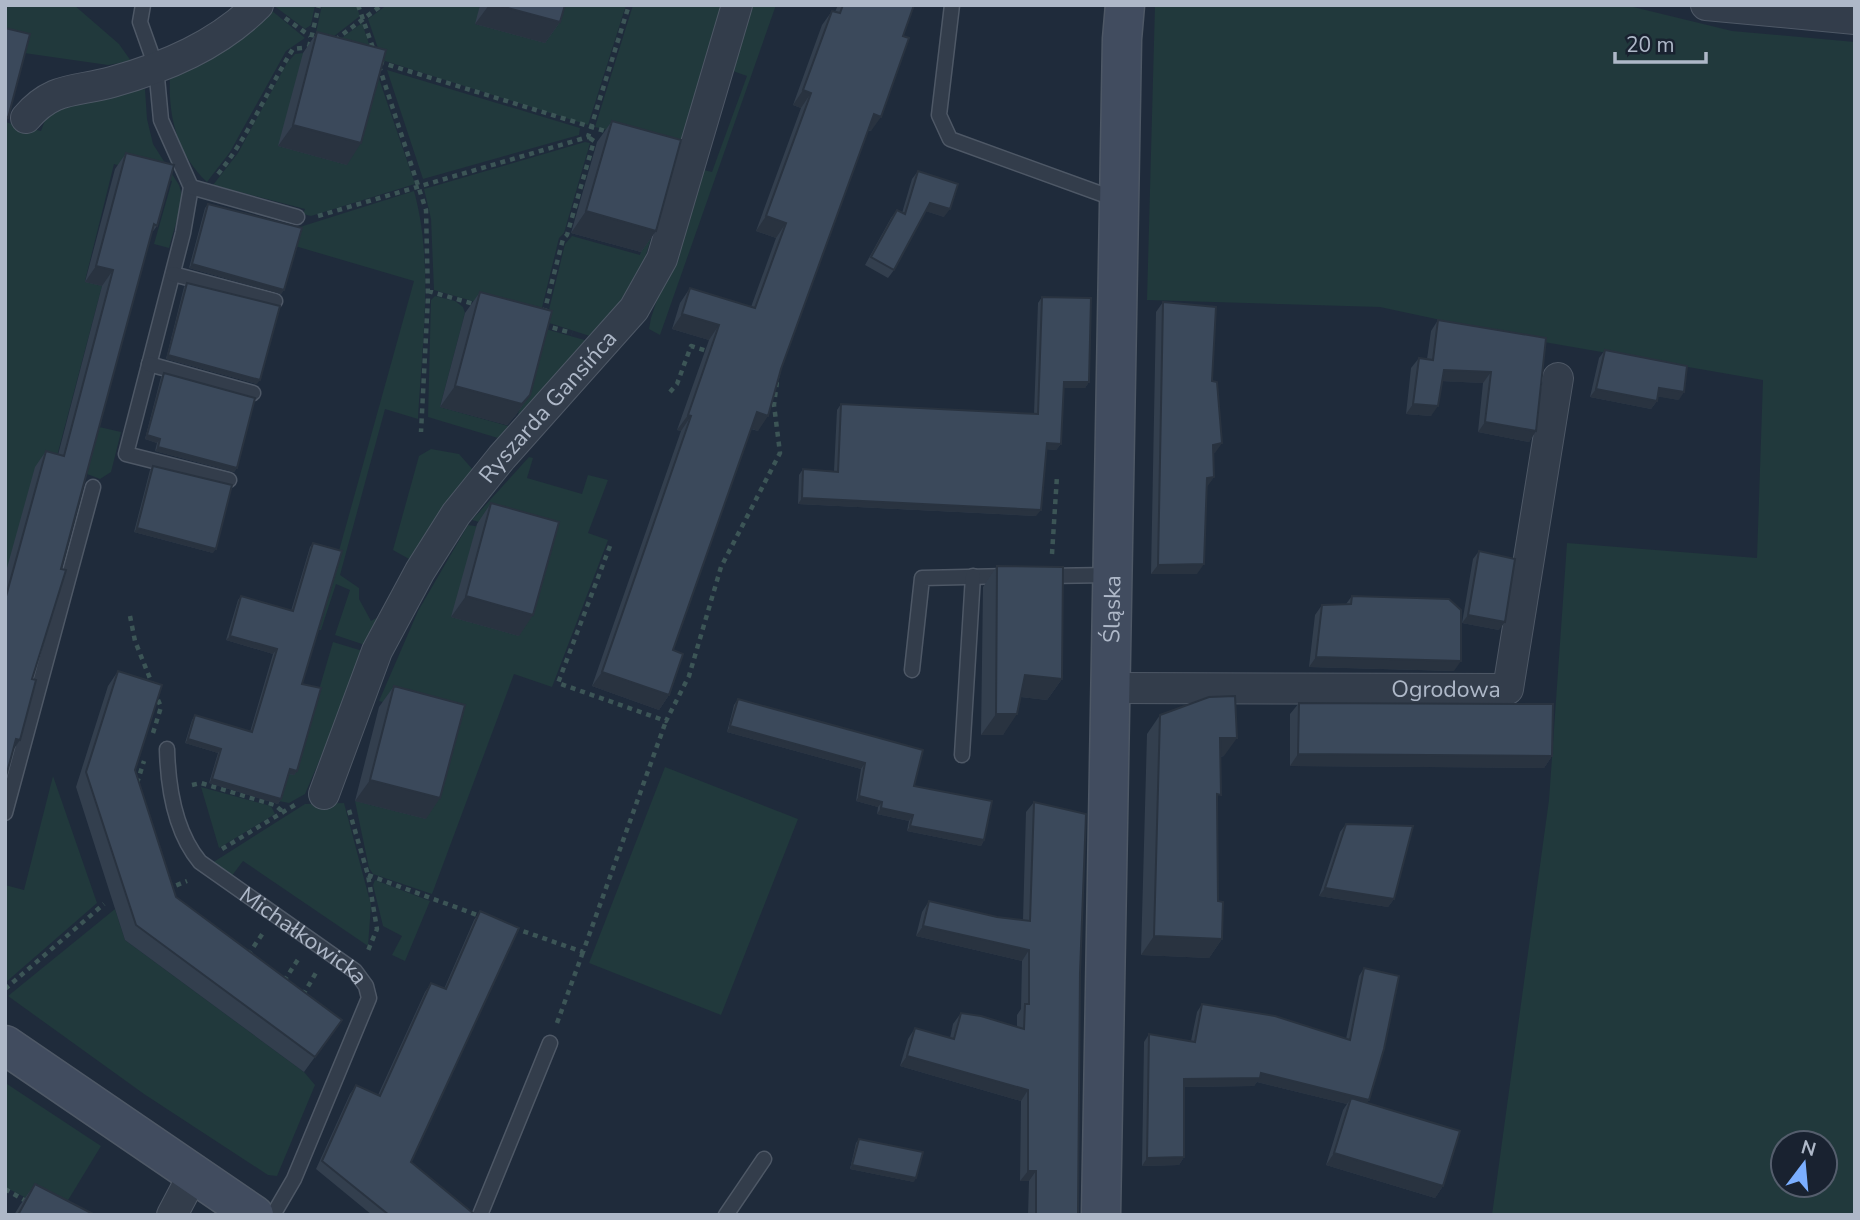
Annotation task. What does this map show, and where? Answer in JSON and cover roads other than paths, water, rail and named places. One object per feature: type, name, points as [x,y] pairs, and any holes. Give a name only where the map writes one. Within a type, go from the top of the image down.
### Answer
[{"type":"main road","name":"Śląska","points":[[1101,1215],[1119,200],[1125,5]]},
{"type":"main road","points":[[8,1053],[254,1215]]},
{"type":"street","name":"Ryszarda Gansińca","points":[[324,794],[377,651],[449,526],[502,457],[634,309],[648,288],[662,259],[737,5]]},
{"type":"street","points":[[1706,5],[1855,19]]},
{"type":"street","points":[[26,118],[38,104],[54,93],[112,82],[181,58],[268,9]]},
{"type":"street","name":"Ogrodowa","points":[[1110,688],[1508,689],[1558,378]]},
{"type":"street","points":[[172,1215],[193,1175]]},
{"type":"lane","points":[[144,5],[140,22],[156,67],[161,120],[197,189],[126,454],[229,480]]},
{"type":"lane","points":[[952,5],[939,114],[950,139],[1119,200]]},
{"type":"lane","points":[[197,189],[297,216]]},
{"type":"lane","points":[[173,274],[275,302]]},
{"type":"lane","points":[[149,364],[253,393]]},
{"type":"lane","points":[[5,813],[93,487]]},
{"type":"lane","points":[[912,670],[922,578],[1112,575]]},
{"type":"lane","points":[[962,755],[973,576]]},
{"type":"lane","name":"Michałkowicka","points":[[167,749],[171,790],[183,838],[200,862],[346,965],[366,986],[369,998],[294,1179],[273,1215]]},
{"type":"lane","points":[[480,1215],[550,1043]]},
{"type":"lane","points":[[726,1215],[764,1159]]}]
